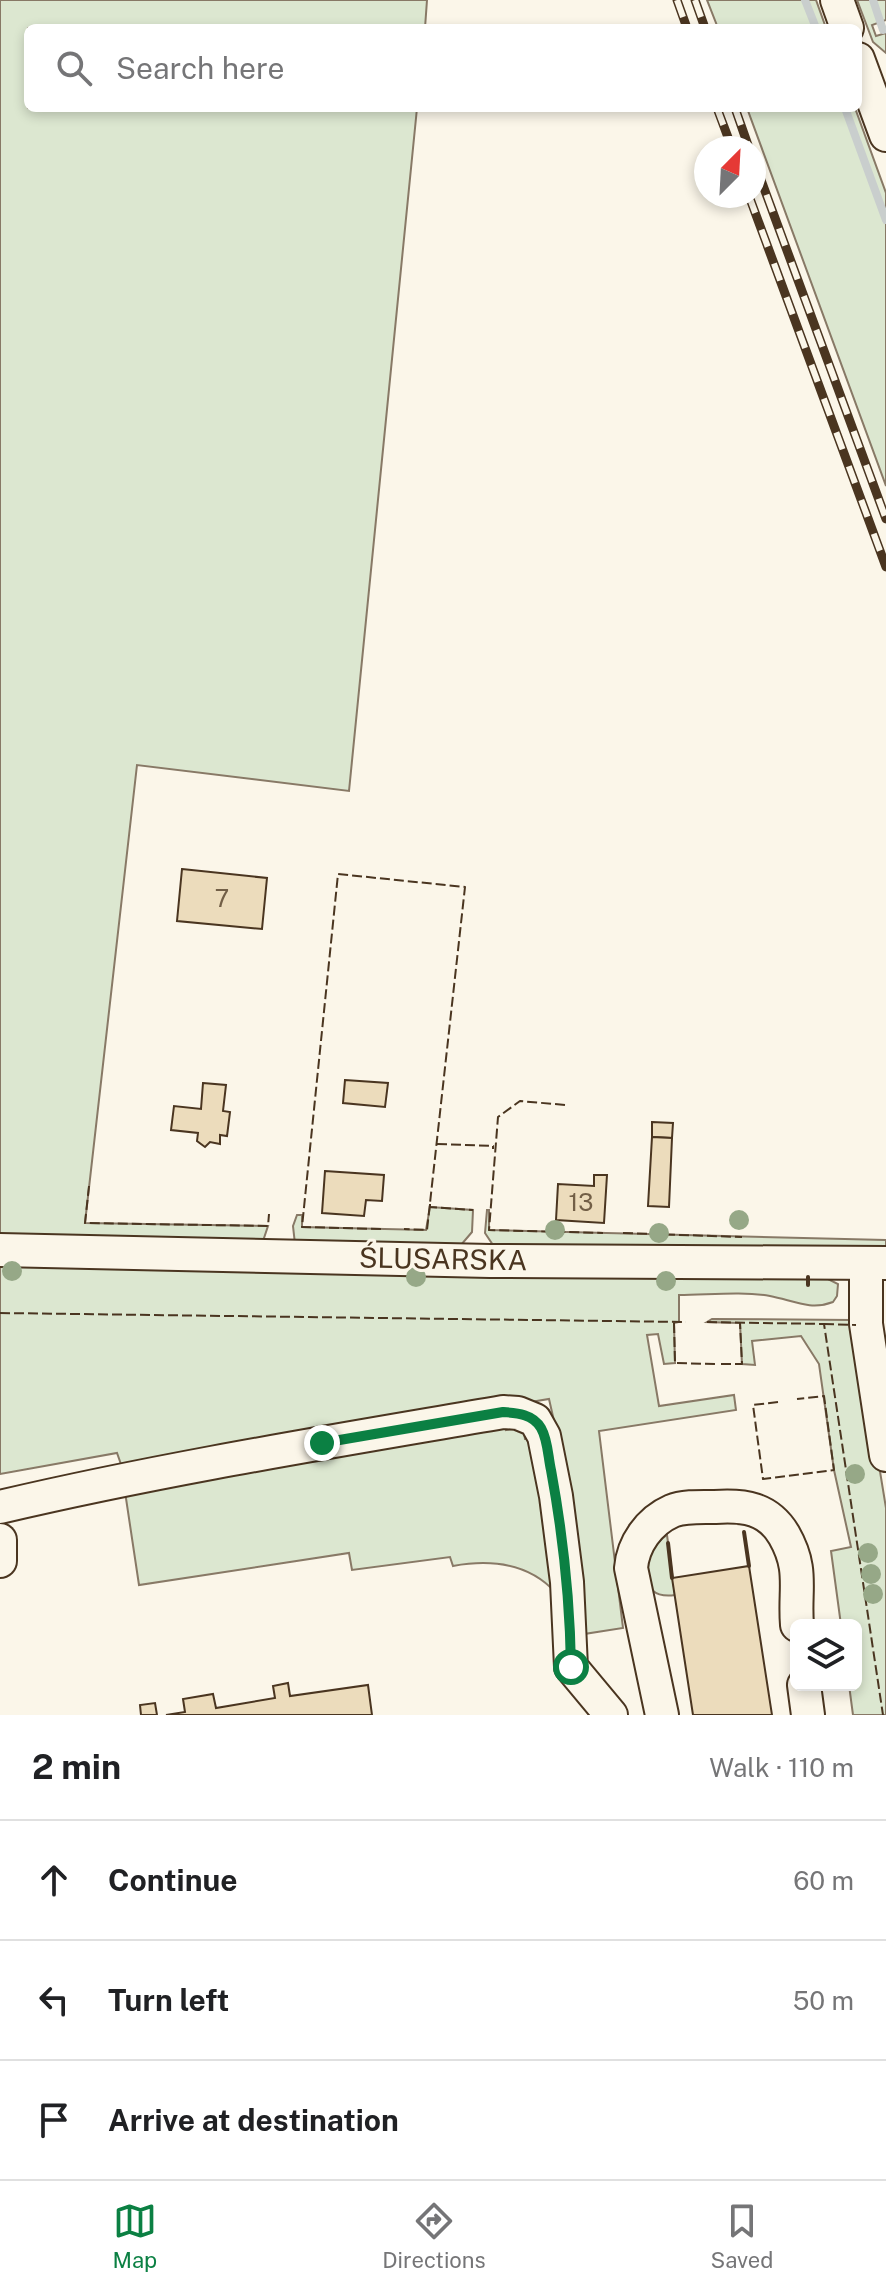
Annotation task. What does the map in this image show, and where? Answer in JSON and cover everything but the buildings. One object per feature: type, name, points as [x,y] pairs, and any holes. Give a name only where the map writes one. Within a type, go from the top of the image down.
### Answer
[{"type":"street","points":[[837,0],[846,24]]},
{"type":"street","points":[[862,70],[886,135]]},
{"type":"street","name":"ŚLUSARSKA","points":[[0,1250],[474,1260],[876,1263]]},
{"type":"street","points":[[876,1263],[866,1324],[886,1455]]},
{"type":"street","points":[[0,1507],[118,1480],[503,1412],[518,1413],[535,1420],[544,1436],[556,1496],[567,1582],[571,1667],[611,1715]]},
{"type":"street","points":[[662,1715],[631,1568],[632,1553],[639,1540],[658,1520],[675,1510],[698,1508],[740,1506],[764,1512],[782,1532],[794,1556],[799,1584],[795,1601],[796,1619]]},
{"type":"street","points":[[0,1540],[0,1561]]},
{"type":"street","points":[[805,1691],[808,1715]]},
{"type":"green space","points":[[0,0],[427,0],[425,24],[24,24],[24,112],[417,112],[349,791],[137,765],[85,1223],[268,1226],[262,1244],[0,1239]]},
{"type":"green space","points":[[707,0],[816,0],[825,24],[716,24]]},
{"type":"green space","points":[[857,0],[886,0],[886,20],[872,25],[876,36],[886,33],[886,53],[873,42]]},
{"type":"green space","points":[[748,112],[856,112],[886,193],[886,486],[766,160],[766,136],[757,136]]},
{"type":"green space","points":[[430,1207],[473,1210],[472,1232],[461,1245],[295,1244],[293,1226],[297,1215],[302,1215],[302,1227],[426,1230]]},
{"type":"green space","points":[[487,1210],[489,1230],[886,1240],[886,1253],[493,1245],[485,1233]]},
{"type":"green space","points":[[0,1260],[826,1278],[838,1284],[833,1302],[817,1305],[736,1293],[679,1295],[679,1322],[674,1323],[675,1363],[664,1364],[658,1334],[647,1335],[659,1406],[734,1395],[736,1410],[599,1431],[623,1628],[584,1634],[559,1443],[549,1399],[123,1470],[117,1453],[0,1474]]},
{"type":"green space","points":[[712,1319],[852,1320],[856,1325],[886,1508],[886,1715],[853,1715],[850,1691],[862,1691],[862,1619],[840,1619],[831,1551],[851,1547],[834,1470],[819,1364],[801,1336],[752,1341],[755,1365],[742,1364],[740,1323],[707,1322]]},
{"type":"green space","points":[[504,1418],[506,1430],[523,1427],[525,1439],[535,1438],[556,1593],[534,1575],[509,1566],[482,1563],[453,1566],[450,1557],[352,1570],[349,1553],[139,1585],[124,1485]]},
{"type":"green space","points":[[667,1535],[675,1595],[662,1595],[647,1583],[647,1563],[658,1542]]},
{"type":"waterway","points":[[805,0],[814,24]]},
{"type":"waterway","points":[[873,0],[883,30]]},
{"type":"waterway","points":[[846,112],[886,220]]},
{"type":"railway","points":[[677,0],[686,24]]},
{"type":"railway","points":[[695,0],[704,24]]},
{"type":"railway","points":[[718,112],[728,136]]},
{"type":"railway","points":[[736,112],[745,136]]},
{"type":"railway","points":[[766,194],[886,519]]},
{"type":"railway","points":[[753,208],[886,567]]},
{"type":"fence","points":[[381,1229],[302,1227],[338,874],[465,887],[427,1230],[404,1229]]},
{"type":"fence","points":[[565,1105],[520,1101],[498,1117],[489,1230],[603,1233]]},
{"type":"fence","points":[[437,1144],[493,1146],[493,1149]]},
{"type":"fence","points":[[89,1186],[85,1223],[268,1226],[269,1214]]},
{"type":"fence","points":[[430,1204],[430,1207],[473,1210]]},
{"type":"fence","points":[[623,1233],[742,1237]]},
{"type":"fence","points":[[0,1313],[686,1322]]},
{"type":"fence","points":[[707,1322],[824,1324],[883,1715]]},
{"type":"fence","points":[[674,1323],[675,1363],[716,1364]]},
{"type":"fence","points":[[721,1364],[742,1364],[740,1323]]},
{"type":"fence","points":[[824,1324],[856,1325]]},
{"type":"fence","points":[[778,1402],[753,1405],[763,1479],[834,1470],[824,1396],[797,1399]]},
{"type":"wall","points":[[808,1277],[808,1285]]},
{"type":"wall","points":[[744,1532],[749,1566]]},
{"type":"wall","points":[[668,1543],[672,1578]]},
{"type":"route","points":[[322,1443],[503,1412],[518,1413],[535,1420],[544,1436],[556,1496],[570,1615],[571,1667]]}]
